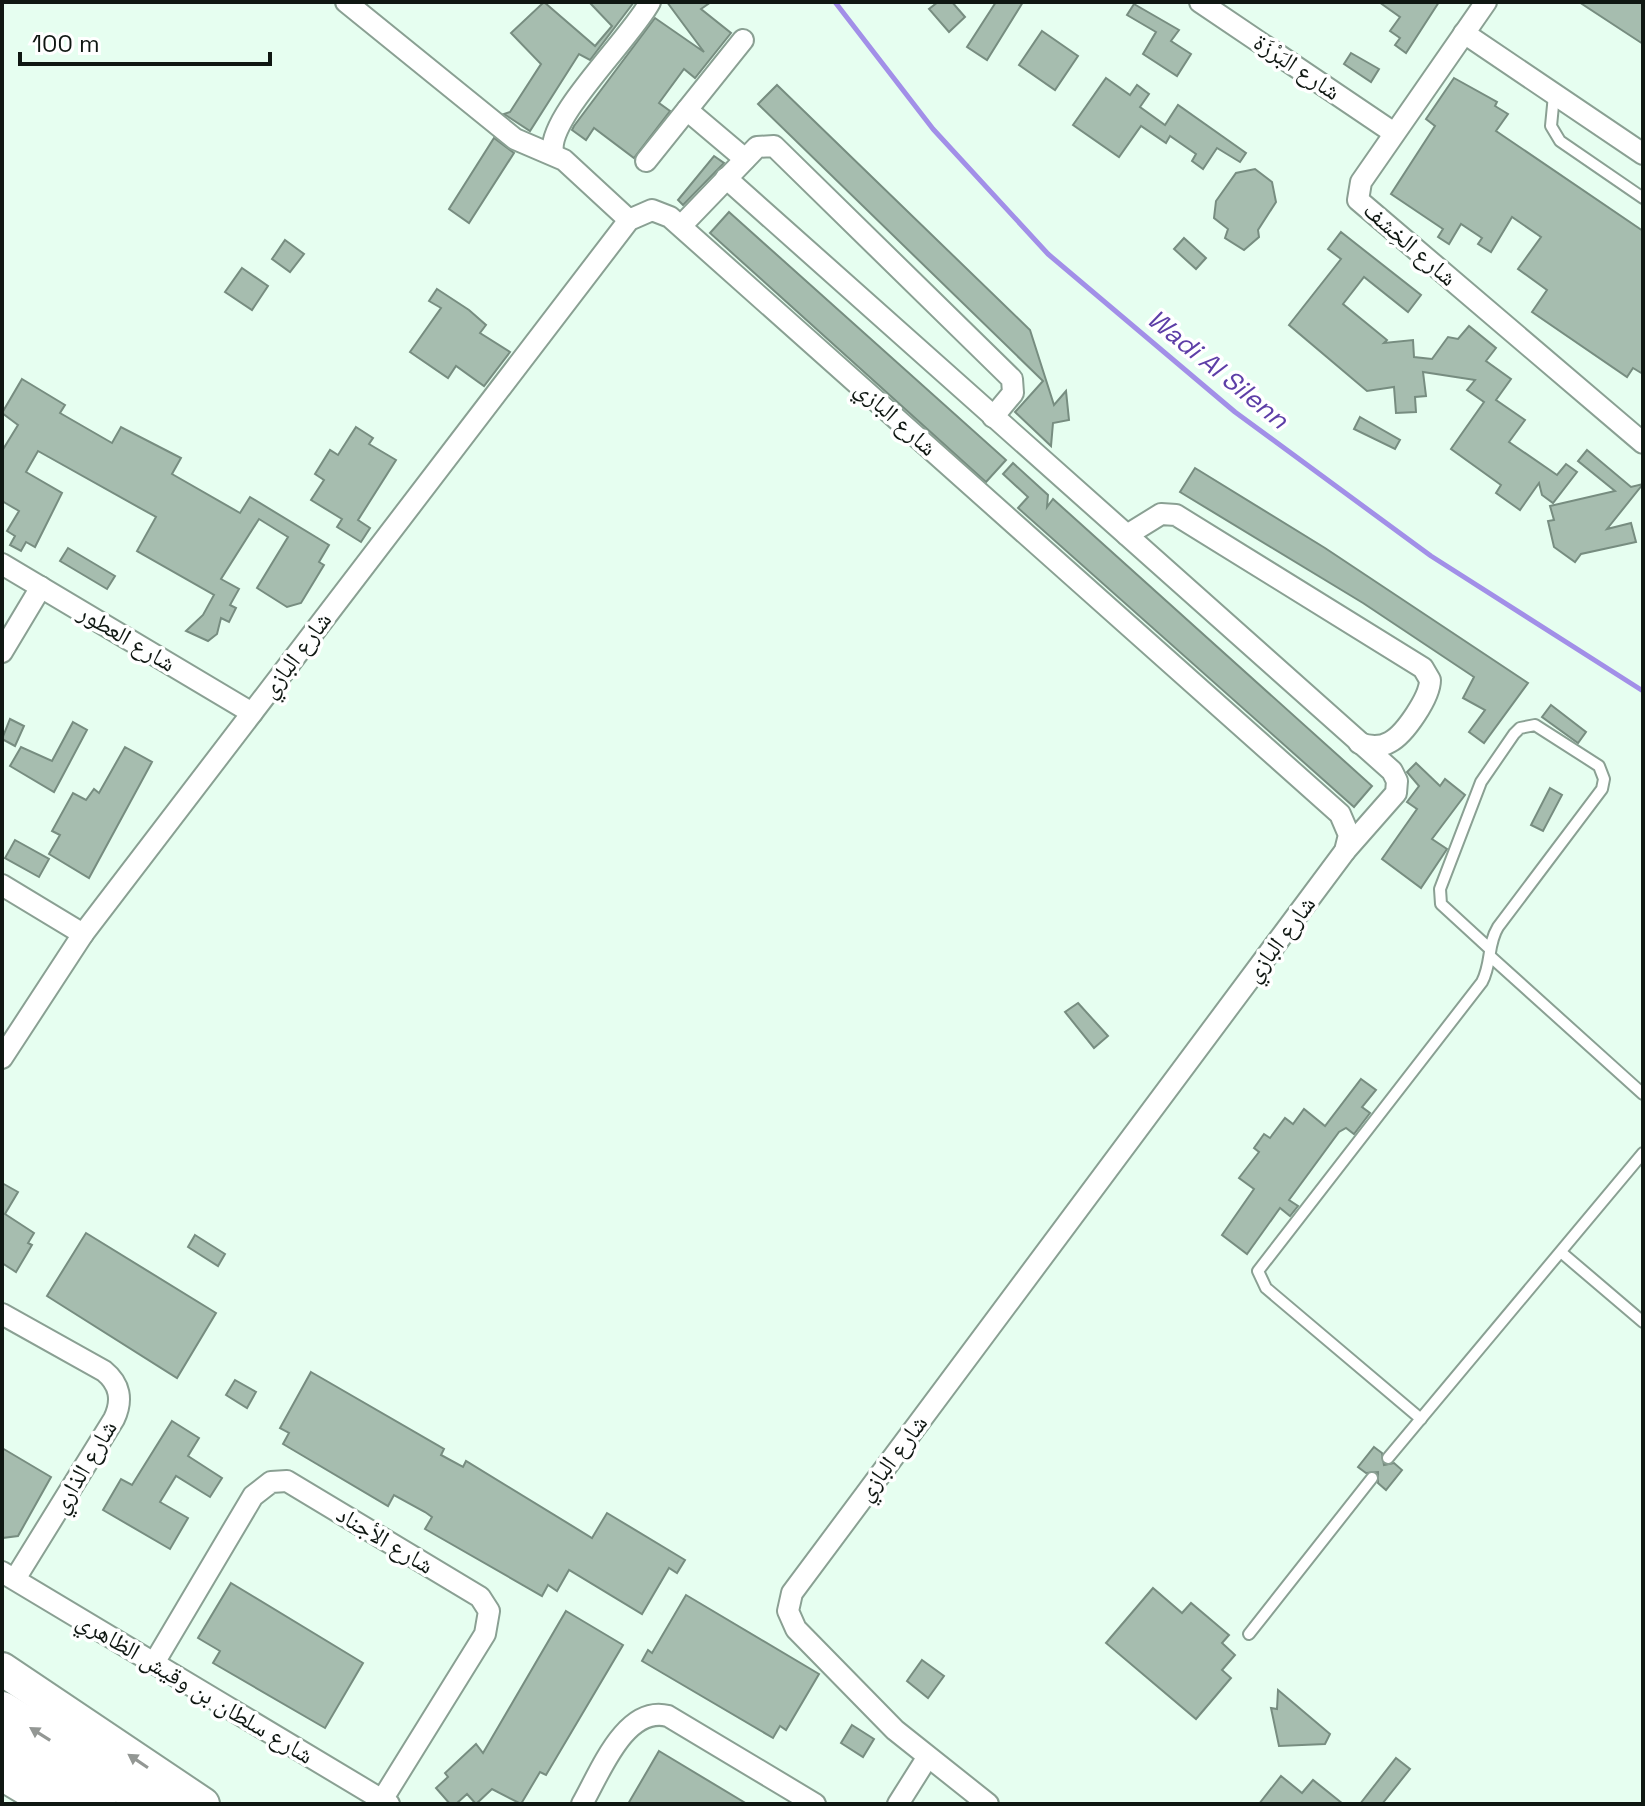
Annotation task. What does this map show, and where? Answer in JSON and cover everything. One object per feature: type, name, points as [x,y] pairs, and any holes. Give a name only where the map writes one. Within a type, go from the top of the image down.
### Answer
[{"type":"highway","points":[[2,1710],[154,1804]]},
{"type":"highway","points":[[2,1745],[98,1804]]},
{"type":"main road","points":[[2,1669],[203,1804]]},
{"type":"main road","points":[[2,1774],[52,1804]]},
{"type":"street","points":[[346,2],[504,131],[528,145],[553,153],[629,220]]},
{"type":"street","points":[[553,153],[552,138],[569,109],[650,2]]},
{"type":"street","name":"شارع البَرْزَة","points":[[1200,2],[1394,133]]},
{"type":"street","name":"شارع الخِشف","points":[[1486,2],[1358,188],[1363,205],[1643,443]]},
{"type":"street","points":[[1464,33],[1643,154]]},
{"type":"street","points":[[646,161],[743,40]]},
{"type":"street","points":[[687,110],[745,159]]},
{"type":"street","points":[[681,226],[762,145],[778,149],[1012,379],[1013,393],[993,417]]},
{"type":"street","points":[[726,178],[1392,771],[1397,781],[1396,793],[1345,851]]},
{"type":"street","name":"شارع البازي","points":[[2,1058],[83,934],[629,220],[652,210],[681,226],[1340,814],[1349,835],[1345,851],[792,1593],[788,1611],[796,1629],[872,1709],[927,1758],[988,1804]]},
{"type":"street","points":[[1127,535],[1161,514],[1176,515],[1423,668],[1430,680],[1428,693],[1397,737],[1380,746],[1358,743]]},
{"type":"street","name":"شارع العطور","points":[[2,564],[252,713]]},
{"type":"street","points":[[2,652],[41,587]]},
{"type":"street","points":[[2,885],[83,934]]},
{"type":"street","name":"شارع الذاري","points":[[2,1314],[104,1371],[116,1384],[120,1401],[114,1419],[8,1576]]},
{"type":"street","name":"شارع الأجناد","points":[[154,1663],[253,1496],[271,1482],[287,1481],[486,1603],[489,1627],[386,1802]]},
{"type":"street","name":"شارع سلطان بن وقيش الظاهري","points":[[8,1576],[386,1802]]},
{"type":"street","points":[[582,1804],[627,1729],[638,1718],[653,1714],[668,1716],[815,1804]]},
{"type":"street","points":[[898,1804],[927,1758]]},
{"type":"lane","points":[[1554,94],[1551,126],[1560,141],[1643,198]]},
{"type":"lane","points":[[1421,1419],[1266,1288],[1258,1271],[1482,982],[1490,953],[1498,927],[1604,785],[1599,766],[1535,725],[1520,728],[1481,782],[1440,889],[1441,904],[1490,953],[1643,1094]]},
{"type":"lane","points":[[1388,1458],[1643,1153]]},
{"type":"lane","points":[[1562,1253],[1643,1322]]},
{"type":"lane","points":[[1249,1634],[1372,1478]]},
{"type":"building","points":[[544,2],[595,46],[612,26],[589,2],[634,2],[590,60],[579,54],[530,131],[504,114],[510,112],[541,64],[511,33]]},
{"type":"building","points":[[667,2],[711,2],[701,9],[731,33],[695,78],[684,69],[659,103],[670,111],[634,158],[594,128],[586,140],[572,130],[574,126],[655,18],[704,52]]},
{"type":"building","points":[[938,2],[952,2],[965,17],[949,32],[929,9]]},
{"type":"building","points":[[996,2],[1023,2],[987,60],[967,47]]},
{"type":"building","points":[[1379,2],[1439,2],[1406,53],[1395,45],[1400,38],[1390,31],[1400,17]]},
{"type":"building","points":[[1579,2],[1643,2],[1643,44]]},
{"type":"building","points":[[1134,4],[1179,30],[1171,41],[1191,54],[1177,76],[1143,54],[1156,32],[1127,15]]},
{"type":"building","points":[[1042,31],[1078,56],[1055,90],[1019,65]]},
{"type":"building","points":[[1351,53],[1379,69],[1371,82],[1344,64]]},
{"type":"building","points":[[1106,78],[1130,95],[1137,85],[1149,94],[1140,107],[1165,125],[1178,105],[1246,153],[1240,162],[1217,148],[1203,169],[1192,161],[1196,154],[1170,136],[1166,143],[1141,126],[1119,157],[1073,125]]},
{"type":"building","points":[[1454,78],[1497,102],[1495,106],[1508,114],[1496,131],[1643,231],[1643,374],[1633,368],[1627,377],[1532,312],[1547,290],[1518,269],[1541,237],[1512,217],[1491,252],[1478,244],[1482,238],[1461,224],[1449,244],[1438,237],[1443,229],[1391,194],[1435,126],[1426,119]]},
{"type":"building","points":[[777,85],[1030,330],[1054,405],[1066,391],[1069,420],[1053,423],[1051,446],[1015,412],[1043,381],[758,104]]},
{"type":"building","points":[[494,138],[514,153],[469,223],[449,209]]},
{"type":"building","points":[[714,156],[724,163],[683,205],[678,200]]},
{"type":"building","points":[[1255,169],[1272,182],[1276,202],[1258,230],[1259,237],[1244,250],[1225,238],[1228,229],[1214,218],[1216,201],[1236,173]]},
{"type":"building","points":[[729,212],[1006,460],[986,482],[710,233]]},
{"type":"building","points":[[1341,232],[1421,295],[1408,312],[1364,277],[1343,304],[1387,340],[1384,343],[1413,340],[1414,357],[1432,359],[1448,337],[1458,339],[1469,326],[1496,348],[1486,361],[1511,379],[1496,400],[1525,420],[1509,442],[1557,475],[1566,464],[1577,472],[1553,503],[1542,495],[1539,483],[1520,510],[1496,493],[1501,485],[1451,449],[1484,402],[1467,390],[1475,380],[1423,372],[1426,396],[1415,397],[1416,412],[1396,413],[1394,387],[1367,391],[1289,325],[1341,259],[1328,249]]},
{"type":"building","points":[[1184,238],[1206,258],[1196,269],[1174,249]]},
{"type":"building","points":[[285,240],[304,254],[290,272],[272,259]]},
{"type":"building","points":[[242,268],[268,286],[252,310],[225,292]]},
{"type":"building","points":[[437,289],[486,325],[480,333],[510,352],[484,386],[456,366],[448,378],[410,352],[441,308],[429,301]]},
{"type":"building","points":[[22,379],[65,405],[60,413],[112,443],[121,427],[181,458],[172,474],[240,513],[250,497],[329,545],[319,562],[324,565],[301,603],[287,607],[257,588],[288,537],[259,519],[221,579],[239,589],[230,605],[236,608],[229,622],[221,618],[217,634],[208,641],[186,631],[203,615],[214,595],[137,551],[156,517],[38,451],[26,472],[62,493],[35,547],[26,542],[21,551],[10,545],[15,536],[7,531],[19,511],[2,501],[2,451],[18,425],[2,413]]},
{"type":"building","points":[[1360,417],[1400,440],[1395,449],[1354,429]]},
{"type":"building","points":[[356,427],[373,438],[369,444],[396,460],[358,520],[370,528],[361,542],[337,527],[342,519],[311,500],[324,480],[315,474],[330,450],[338,455]]},
{"type":"building","points":[[1587,450],[1631,487],[1643,484],[1607,529],[1631,523],[1636,542],[1581,554],[1575,562],[1554,547],[1548,521],[1554,520],[1550,506],[1615,491],[1578,461]]},
{"type":"building","points":[[1013,463],[1048,495],[1047,507],[1053,499],[1372,786],[1354,807],[1018,508],[1028,497],[1003,474]]},
{"type":"building","points":[[1195,468],[1325,548],[1528,683],[1484,743],[1469,732],[1485,710],[1463,698],[1474,677],[1363,603],[1180,492]]},
{"type":"building","points":[[68,548],[115,576],[107,589],[60,561]]},
{"type":"building","points":[[1551,705],[1586,732],[1578,743],[1542,717]]},
{"type":"building","points":[[10,719],[24,726],[15,746],[2,739]]},
{"type":"building","points":[[73,722],[87,730],[54,792],[10,766],[21,747],[52,761]]},
{"type":"building","points":[[125,747],[152,762],[89,878],[49,854],[60,835],[52,831],[73,793],[86,800],[94,789],[99,793]]},
{"type":"building","points":[[1416,763],[1440,786],[1445,779],[1465,795],[1432,839],[1447,849],[1421,888],[1382,859],[1417,809],[1407,802],[1419,786],[1407,772]]},
{"type":"building","points":[[1550,788],[1562,795],[1543,831],[1531,825]]},
{"type":"building","points":[[15,840],[49,859],[39,877],[5,858]]},
{"type":"building","points":[[1078,1003],[1108,1036],[1094,1048],[1065,1012]]},
{"type":"building","points":[[1361,1079],[1376,1090],[1362,1107],[1370,1113],[1354,1134],[1346,1128],[1339,1132],[1289,1200],[1298,1206],[1290,1216],[1280,1208],[1247,1254],[1222,1235],[1254,1189],[1239,1178],[1259,1152],[1254,1148],[1264,1134],[1270,1138],[1285,1118],[1293,1124],[1304,1109],[1325,1126]]},
{"type":"building","points":[[2,1183],[18,1192],[5,1214],[34,1233],[28,1243],[32,1245],[16,1272],[2,1263]]},
{"type":"building","points":[[86,1233],[216,1313],[177,1378],[47,1296]]},
{"type":"building","points":[[195,1235],[225,1254],[218,1266],[188,1247]]},
{"type":"building","points":[[311,1372],[444,1449],[441,1455],[463,1467],[466,1461],[592,1538],[607,1513],[685,1560],[677,1573],[669,1568],[642,1614],[569,1570],[557,1591],[548,1585],[542,1596],[425,1529],[432,1517],[425,1512],[394,1495],[388,1506],[283,1444],[289,1433],[280,1428]]},
{"type":"building","points":[[235,1380],[256,1392],[247,1408],[226,1395]]},
{"type":"building","points":[[172,1421],[199,1438],[188,1456],[222,1478],[210,1497],[176,1476],[160,1502],[188,1518],[170,1549],[103,1510],[121,1479],[132,1485]]},
{"type":"building","points":[[1374,1447],[1382,1453],[1384,1465],[1394,1463],[1402,1470],[1386,1490],[1378,1483],[1378,1472],[1366,1473],[1358,1467]]},
{"type":"building","points":[[2,1448],[51,1477],[18,1536],[2,1538]]},
{"type":"building","points":[[231,1583],[363,1663],[325,1728],[213,1663],[220,1651],[198,1638]]},
{"type":"building","points":[[1153,1588],[1182,1613],[1191,1603],[1229,1635],[1222,1643],[1235,1655],[1222,1670],[1231,1678],[1196,1719],[1106,1643]]},
{"type":"building","points":[[686,1595],[819,1674],[786,1730],[780,1726],[773,1738],[642,1661],[648,1650],[652,1653]]},
{"type":"building","points":[[566,1611],[623,1645],[546,1775],[540,1772],[521,1804],[492,1789],[476,1804],[467,1794],[456,1804],[450,1804],[436,1788],[448,1777],[445,1773],[476,1744],[483,1753]]},
{"type":"building","points":[[922,1660],[944,1676],[928,1698],[907,1681]]},
{"type":"building","points":[[1278,1690],[1330,1734],[1325,1744],[1279,1746],[1271,1708],[1277,1709]]},
{"type":"building","points":[[852,1725],[874,1739],[863,1757],[841,1743]]},
{"type":"building","points":[[659,1751],[747,1804],[628,1804]]},
{"type":"building","points":[[1396,1758],[1410,1769],[1382,1804],[1360,1804]]},
{"type":"building","points":[[1281,1776],[1302,1793],[1313,1780],[1343,1804],[1259,1804]]},
{"type":"waterway","name":"Wadi Al Silenn","points":[[835,2],[933,129],[1048,254],[1235,412],[1431,556],[1643,691]]}]
